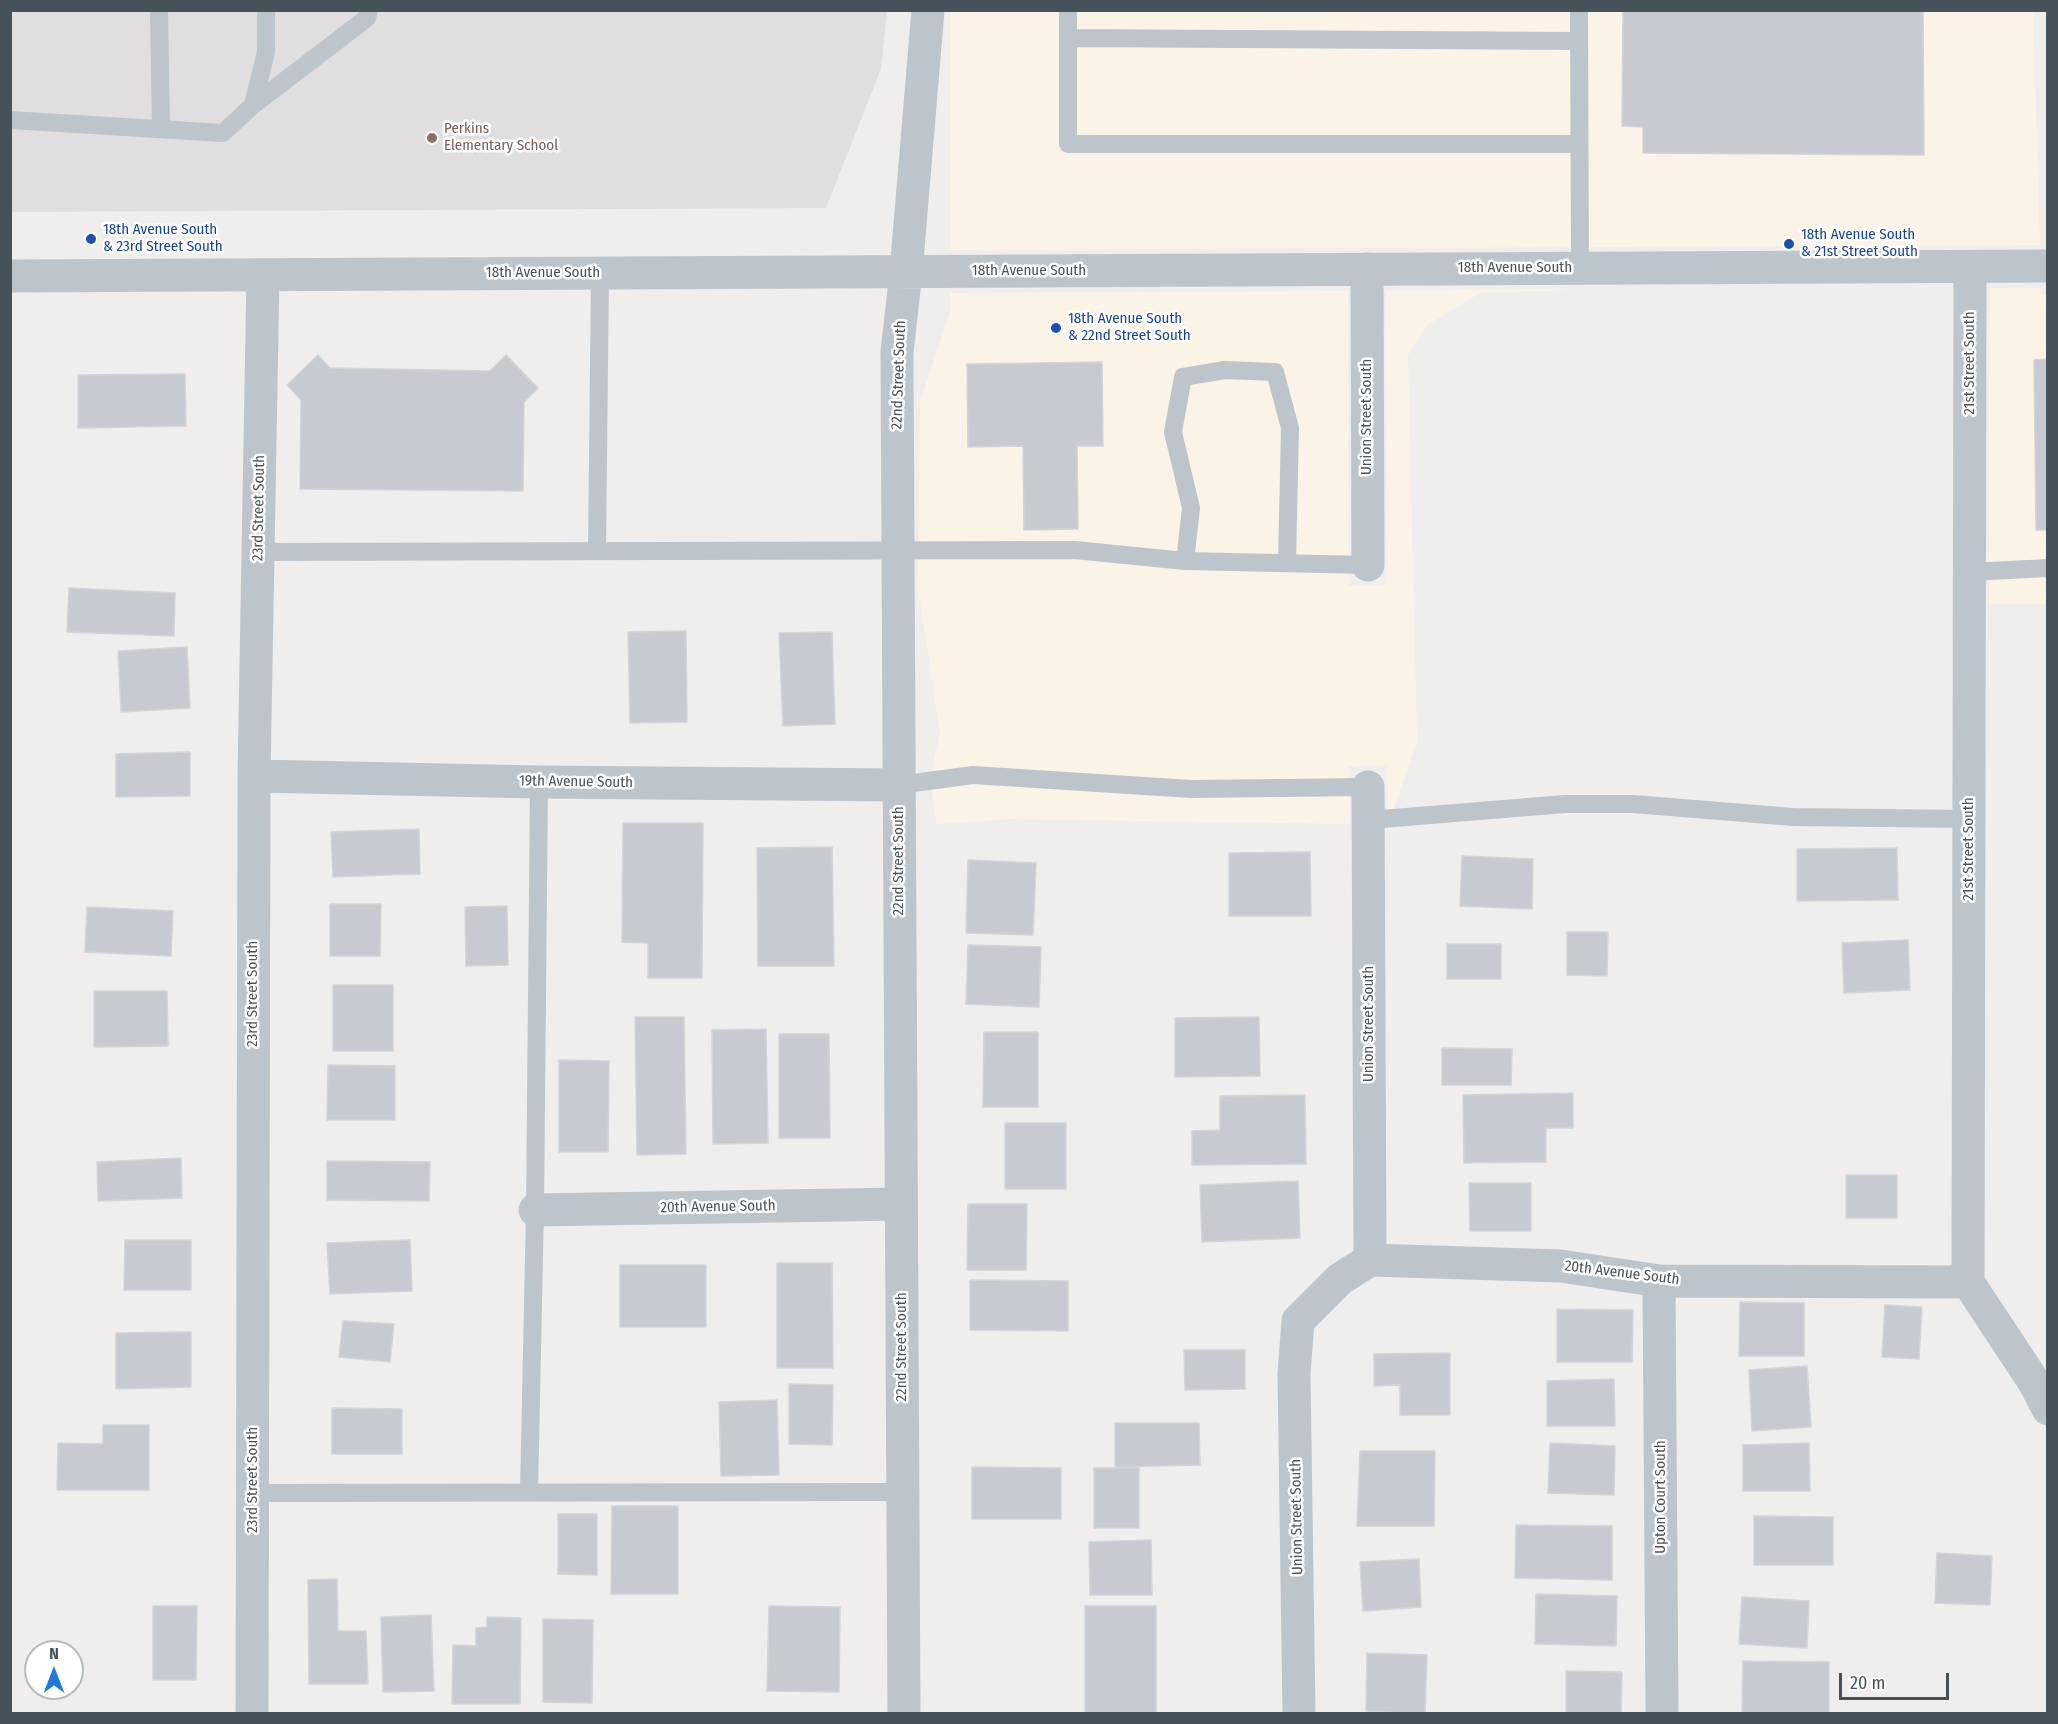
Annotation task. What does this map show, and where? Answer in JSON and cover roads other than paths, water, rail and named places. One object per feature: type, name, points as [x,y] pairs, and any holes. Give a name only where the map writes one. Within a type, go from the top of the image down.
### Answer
[{"type":"street","name":"22nd Street South","points":[[904,1713],[897,352],[928,10]]},
{"type":"street","name":"18th Avenue South","points":[[10,276],[2048,266]]},
{"type":"street","name":"21st Street South","points":[[1968,1282],[1970,267]]},
{"type":"street","name":"Union Street South","points":[[1367,269],[1368,564]]},
{"type":"street","name":"23rd Street South","points":[[252,1713],[254,776],[263,275]]},
{"type":"street","name":"19th Avenue South","points":[[254,776],[538,782],[899,785]]},
{"type":"street","name":"Union Street South","points":[[1299,1713],[1294,1374],[1298,1322],[1340,1279],[1370,1260],[1368,787]]},
{"type":"street","name":"20th Avenue South","points":[[535,1210],[901,1204]]},
{"type":"street","name":"20th Avenue South","points":[[1370,1260],[1562,1266],[1659,1281],[1968,1282]]},
{"type":"street","name":"Upton Court South","points":[[1659,1281],[1662,1713]]},
{"type":"street","points":[[1968,1282],[2034,1382],[2048,1408]]},
{"type":"lane","points":[[159,10],[161,129]]},
{"type":"lane","points":[[253,105],[266,52],[266,10]]},
{"type":"lane","points":[[10,120],[223,133],[253,105],[367,18],[369,10]]},
{"type":"lane","points":[[1068,10],[1068,144],[1579,144]]},
{"type":"lane","points":[[1579,10],[1580,267]]},
{"type":"lane","points":[[1068,38],[1579,40]]},
{"type":"lane","points":[[597,550],[600,273]]},
{"type":"lane","points":[[1185,561],[1191,508],[1173,432],[1183,377],[1225,370],[1275,372],[1290,429],[1287,563]]},
{"type":"lane","points":[[258,552],[1075,550],[1185,561],[1368,564]]},
{"type":"lane","points":[[1970,572],[2048,568]]},
{"type":"lane","points":[[899,785],[973,775],[1191,789],[1368,787]]},
{"type":"lane","points":[[529,1493],[535,1210],[538,782]]},
{"type":"lane","points":[[1369,820],[1565,804],[1633,804],[1793,817],[1969,819]]},
{"type":"lane","points":[[252,1493],[903,1492]]},
{"type":"place","name":"Perkins Elementary School","points":[[432,138]]},
{"type":"place","name":"18th Avenue South & 23rd Street South","points":[[91,239]]},
{"type":"place","name":"18th Avenue South & 21st Street South","points":[[1789,244]]},
{"type":"place","name":"18th Avenue South & 22nd Street South","points":[[1056,328]]}]
